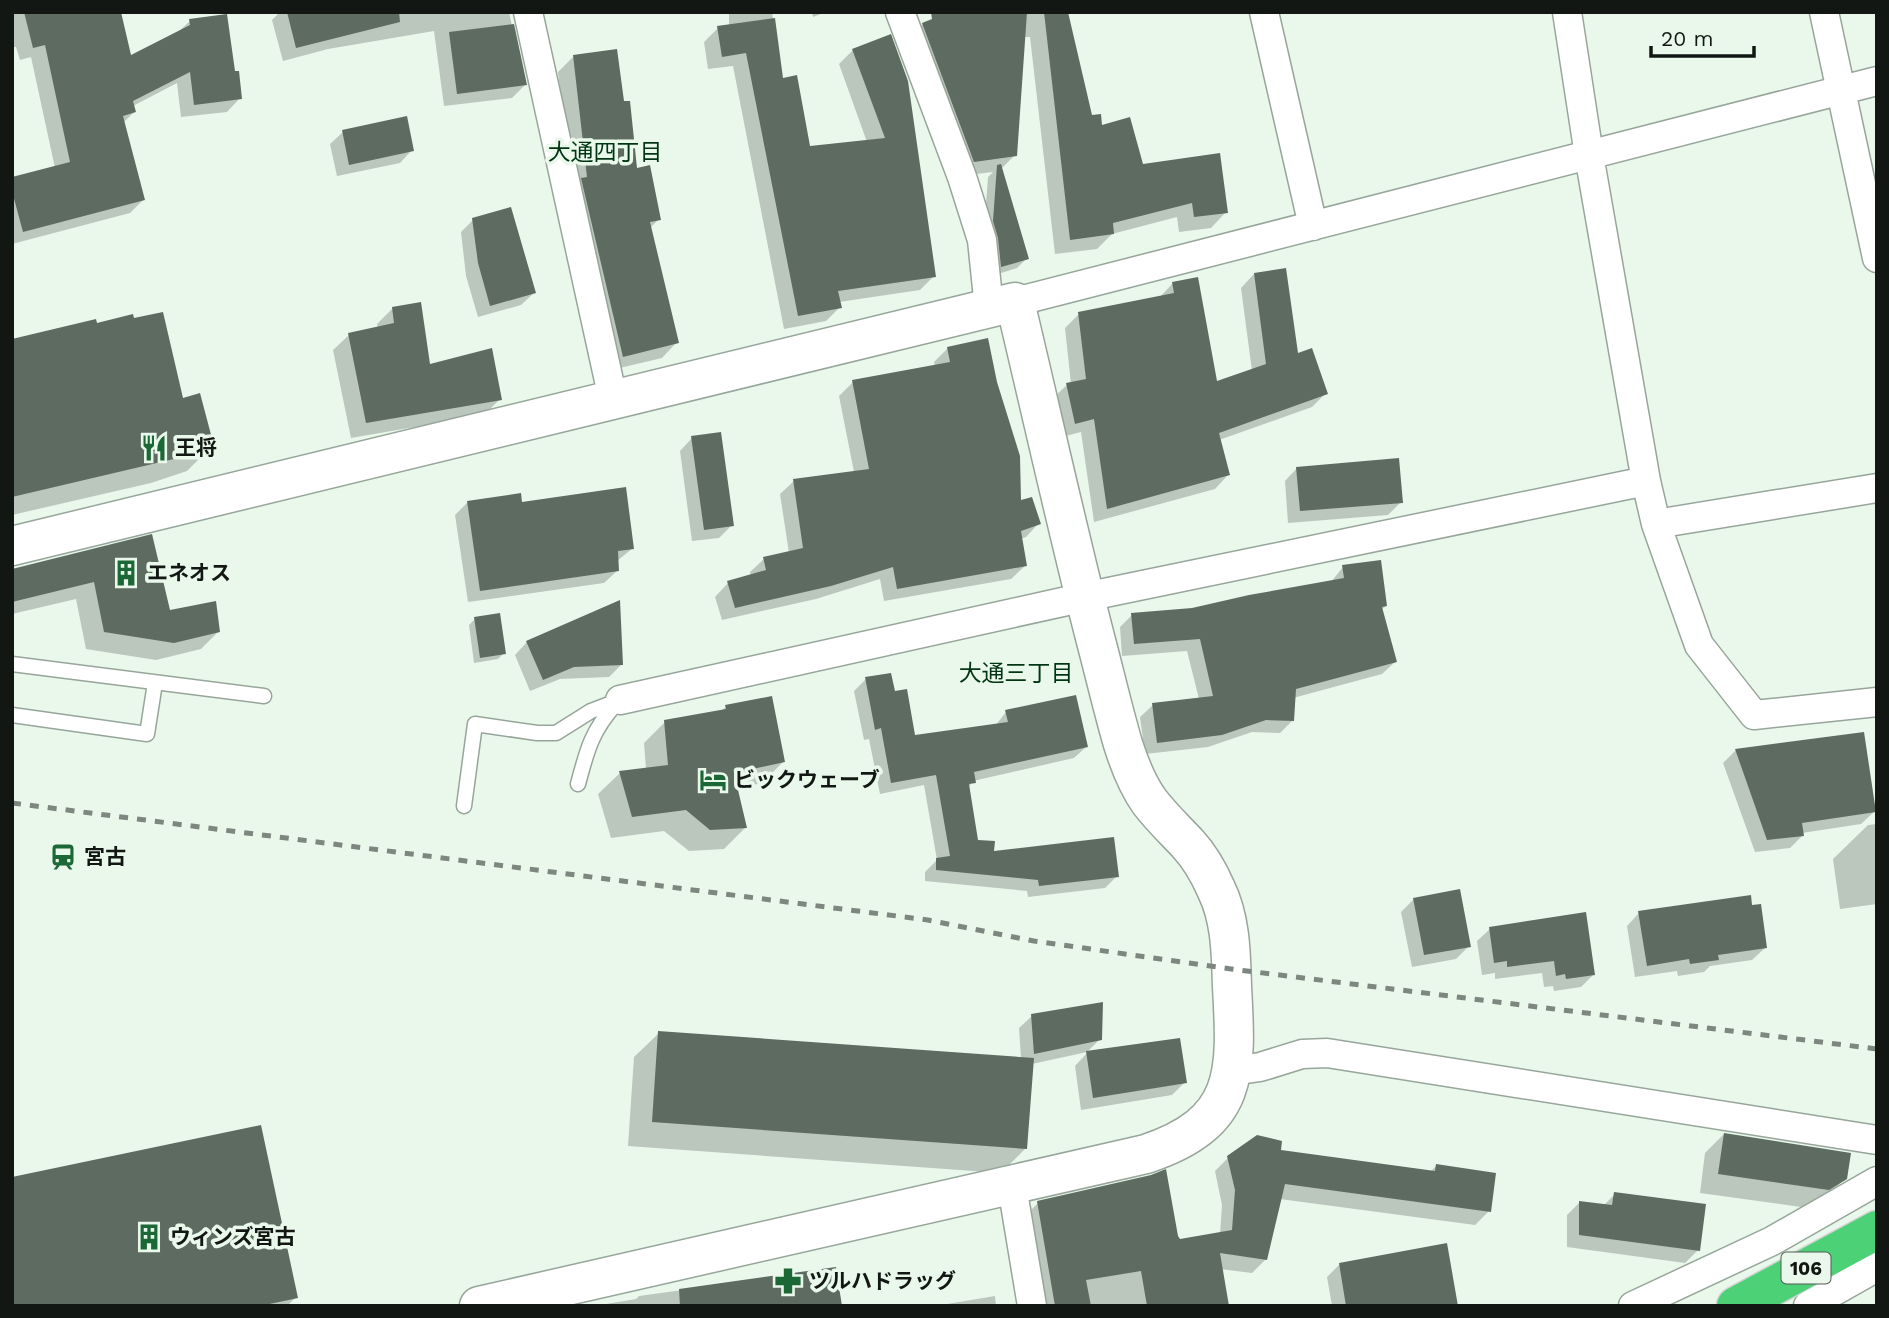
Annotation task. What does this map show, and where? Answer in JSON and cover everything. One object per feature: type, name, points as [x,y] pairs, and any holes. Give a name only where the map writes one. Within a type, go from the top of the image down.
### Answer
[{"type":"highway","name":"106","points":[[1736,1306],[1877,1230]]},
{"type":"street","points":[[528,12],[613,399]]},
{"type":"street","points":[[480,1306],[1146,1154],[1172,1146],[1196,1130],[1216,1111],[1229,1087],[1235,1056],[1230,947],[1226,918],[1218,892],[1206,869],[1190,846],[1149,801],[1123,745],[1085,597],[1002,305],[962,177],[901,12]]},
{"type":"street","points":[[1265,12],[1313,226]]},
{"type":"street","points":[[1567,12],[1646,481],[1656,524],[1699,645],[1754,715],[1877,702]]},
{"type":"street","points":[[1824,12],[1877,258]]},
{"type":"street","points":[[12,546],[1002,305],[1877,81]]},
{"type":"street","points":[[620,700],[1085,597],[1646,481]]},
{"type":"street","points":[[1656,524],[1877,488]]},
{"type":"street","points":[[1232,1071],[1259,1068],[1302,1054],[1328,1053],[1877,1140]]},
{"type":"street","points":[[1633,1306],[1772,1241],[1877,1181]]},
{"type":"street","points":[[1013,1186],[1032,1306]]},
{"type":"street","points":[[1808,1306],[1877,1267]]},
{"type":"lane","points":[[12,664],[264,695]]},
{"type":"lane","points":[[12,715],[147,734],[155,683]]},
{"type":"lane","points":[[464,806],[475,724],[556,733],[591,711],[620,700]]},
{"type":"lane","points":[[578,783],[590,738],[620,700]]},
{"type":"building","points":[[24,12],[121,12],[131,55],[190,25],[189,19],[227,14],[242,99],[194,105],[190,72],[133,101],[136,112],[123,116],[145,200],[23,232],[12,191],[12,177],[70,162],[45,45],[33,48]]},
{"type":"building","points":[[287,12],[399,12],[400,22],[296,48]]},
{"type":"building","points":[[931,12],[1027,12],[1017,156],[974,162],[922,23],[932,19]]},
{"type":"building","points":[[1044,12],[1068,12],[1092,115],[1101,114],[1102,125],[1130,117],[1143,164],[1220,153],[1228,213],[1194,217],[1192,203],[1113,223],[1114,234],[1070,240]]},
{"type":"building","points":[[775,18],[783,78],[797,75],[810,146],[885,138],[852,49],[891,34],[908,81],[936,277],[838,291],[842,308],[798,316],[746,53],[722,57],[717,26]]},
{"type":"building","points":[[514,24],[527,85],[457,94],[449,32]]},
{"type":"building","points":[[617,49],[624,101],[630,101],[637,168],[650,165],[661,220],[650,222],[679,343],[623,357],[581,178],[587,177],[573,55]]},
{"type":"building","points":[[407,116],[414,151],[349,165],[342,130]]},
{"type":"building","points":[[1001,164],[1029,259],[1001,267],[993,221],[997,165]]},
{"type":"building","points":[[511,207],[536,293],[490,306],[478,263],[472,218]]},
{"type":"building","points":[[1286,268],[1298,353],[1312,348],[1328,394],[1219,433],[1230,475],[1107,509],[1094,419],[1075,424],[1066,383],[1086,379],[1078,312],[1174,293],[1172,282],[1198,277],[1217,381],[1266,364],[1254,273]]},
{"type":"building","points":[[421,302],[430,364],[492,348],[502,400],[366,423],[348,333],[394,323],[392,307]]},
{"type":"building","points":[[163,312],[183,398],[200,393],[214,446],[178,458],[12,497],[12,339],[96,319],[97,323],[133,314],[134,318]]},
{"type":"building","points":[[988,338],[997,382],[1020,456],[1021,500],[1032,497],[1041,524],[1021,531],[1027,566],[897,589],[893,567],[831,586],[735,608],[727,581],[766,570],[763,557],[803,548],[793,479],[869,469],[852,380],[950,362],[947,347]]},
{"type":"building","points":[[721,432],[734,526],[704,530],[691,436]]},
{"type":"building","points":[[1399,458],[1403,503],[1300,511],[1296,467]]},
{"type":"building","points":[[626,487],[634,549],[618,551],[619,571],[480,591],[467,501],[521,493],[522,502]]},
{"type":"building","name":"エネオス","points":[[152,534],[170,610],[216,601],[220,632],[174,643],[104,632],[94,582],[12,602],[12,569]]},
{"type":"building","points":[[1381,560],[1387,606],[1382,607],[1397,662],[1296,689],[1294,721],[1266,720],[1222,735],[1157,743],[1152,703],[1213,696],[1200,639],[1134,644],[1131,613],[1192,608],[1344,578],[1342,565]]},
{"type":"building","points":[[620,600],[623,665],[574,667],[543,680],[526,641]]},
{"type":"building","points":[[500,613],[506,654],[480,658],[474,617]]},
{"type":"building","points":[[891,673],[895,691],[907,689],[915,735],[1008,722],[1005,710],[1076,695],[1088,747],[974,772],[976,783],[969,784],[978,840],[995,841],[994,851],[1114,837],[1119,877],[1039,886],[1038,880],[936,870],[936,858],[950,856],[936,775],[891,783],[881,728],[875,730],[865,677]]},
{"type":"building","points":[[772,696],[785,762],[734,773],[747,828],[710,830],[686,810],[632,817],[619,771],[668,765],[664,720],[726,709],[725,705]]},
{"type":"building","points":[[1864,732],[1876,812],[1802,823],[1804,836],[1767,840],[1735,749]]},
{"type":"building","points":[[1460,889],[1471,947],[1424,955],[1413,898]]},
{"type":"building","points":[[1751,895],[1752,905],[1761,904],[1767,948],[1718,955],[1719,960],[1690,964],[1689,959],[1647,966],[1638,911]]},
{"type":"building","points":[[1586,912],[1595,975],[1566,979],[1565,974],[1556,976],[1554,961],[1507,967],[1507,961],[1494,963],[1489,927]]},
{"type":"building","points":[[1103,1002],[1102,1040],[1034,1054],[1031,1014]]},
{"type":"building","points":[[658,1031],[1034,1058],[1027,1149],[652,1122]]},
{"type":"building","points":[[1180,1038],[1187,1083],[1093,1098],[1086,1051]]},
{"type":"building","name":"ウィンズ宮古","points":[[261,1125],[298,1298],[260,1306],[12,1306],[12,1177]]},
{"type":"building","points":[[1724,1133],[1851,1153],[1847,1179],[1829,1190],[1718,1174]]},
{"type":"building","points":[[1257,1135],[1282,1141],[1281,1150],[1435,1171],[1436,1164],[1496,1173],[1491,1212],[1285,1184],[1267,1260],[1220,1253],[1229,1306],[1147,1306],[1141,1271],[1086,1280],[1091,1306],[1055,1306],[1037,1201],[1151,1175],[1166,1169],[1180,1239],[1232,1230],[1235,1190],[1227,1156]]},
{"type":"building","points":[[1614,1192],[1706,1204],[1700,1251],[1579,1235],[1579,1201],[1612,1205]]},
{"type":"building","points":[[1447,1243],[1458,1306],[1346,1306],[1339,1263]]},
{"type":"building","name":"ツルハドラッグ","points":[[836,1267],[842,1306],[680,1306],[679,1289]]},
{"type":"railway","points":[[12,803],[928,920],[1034,941],[1231,969],[1877,1049]]},
{"type":"place","name":"王将","points":[[154,448]]},
{"type":"place","name":"エネオス","points":[[126,573]]},
{"type":"place","name":"ビックウェーブ","points":[[713,780]]},
{"type":"place","name":"宮古","points":[[63,857]]},
{"type":"place","name":"ウィンズ宮古","points":[[149,1237]]},
{"type":"place","name":"ツルハドラッグ","points":[[788,1281]]},
{"type":"district","name":"大通四丁目","points":[[605,152]]},
{"type":"district","name":"大通三丁目","points":[[1016,673]]}]
